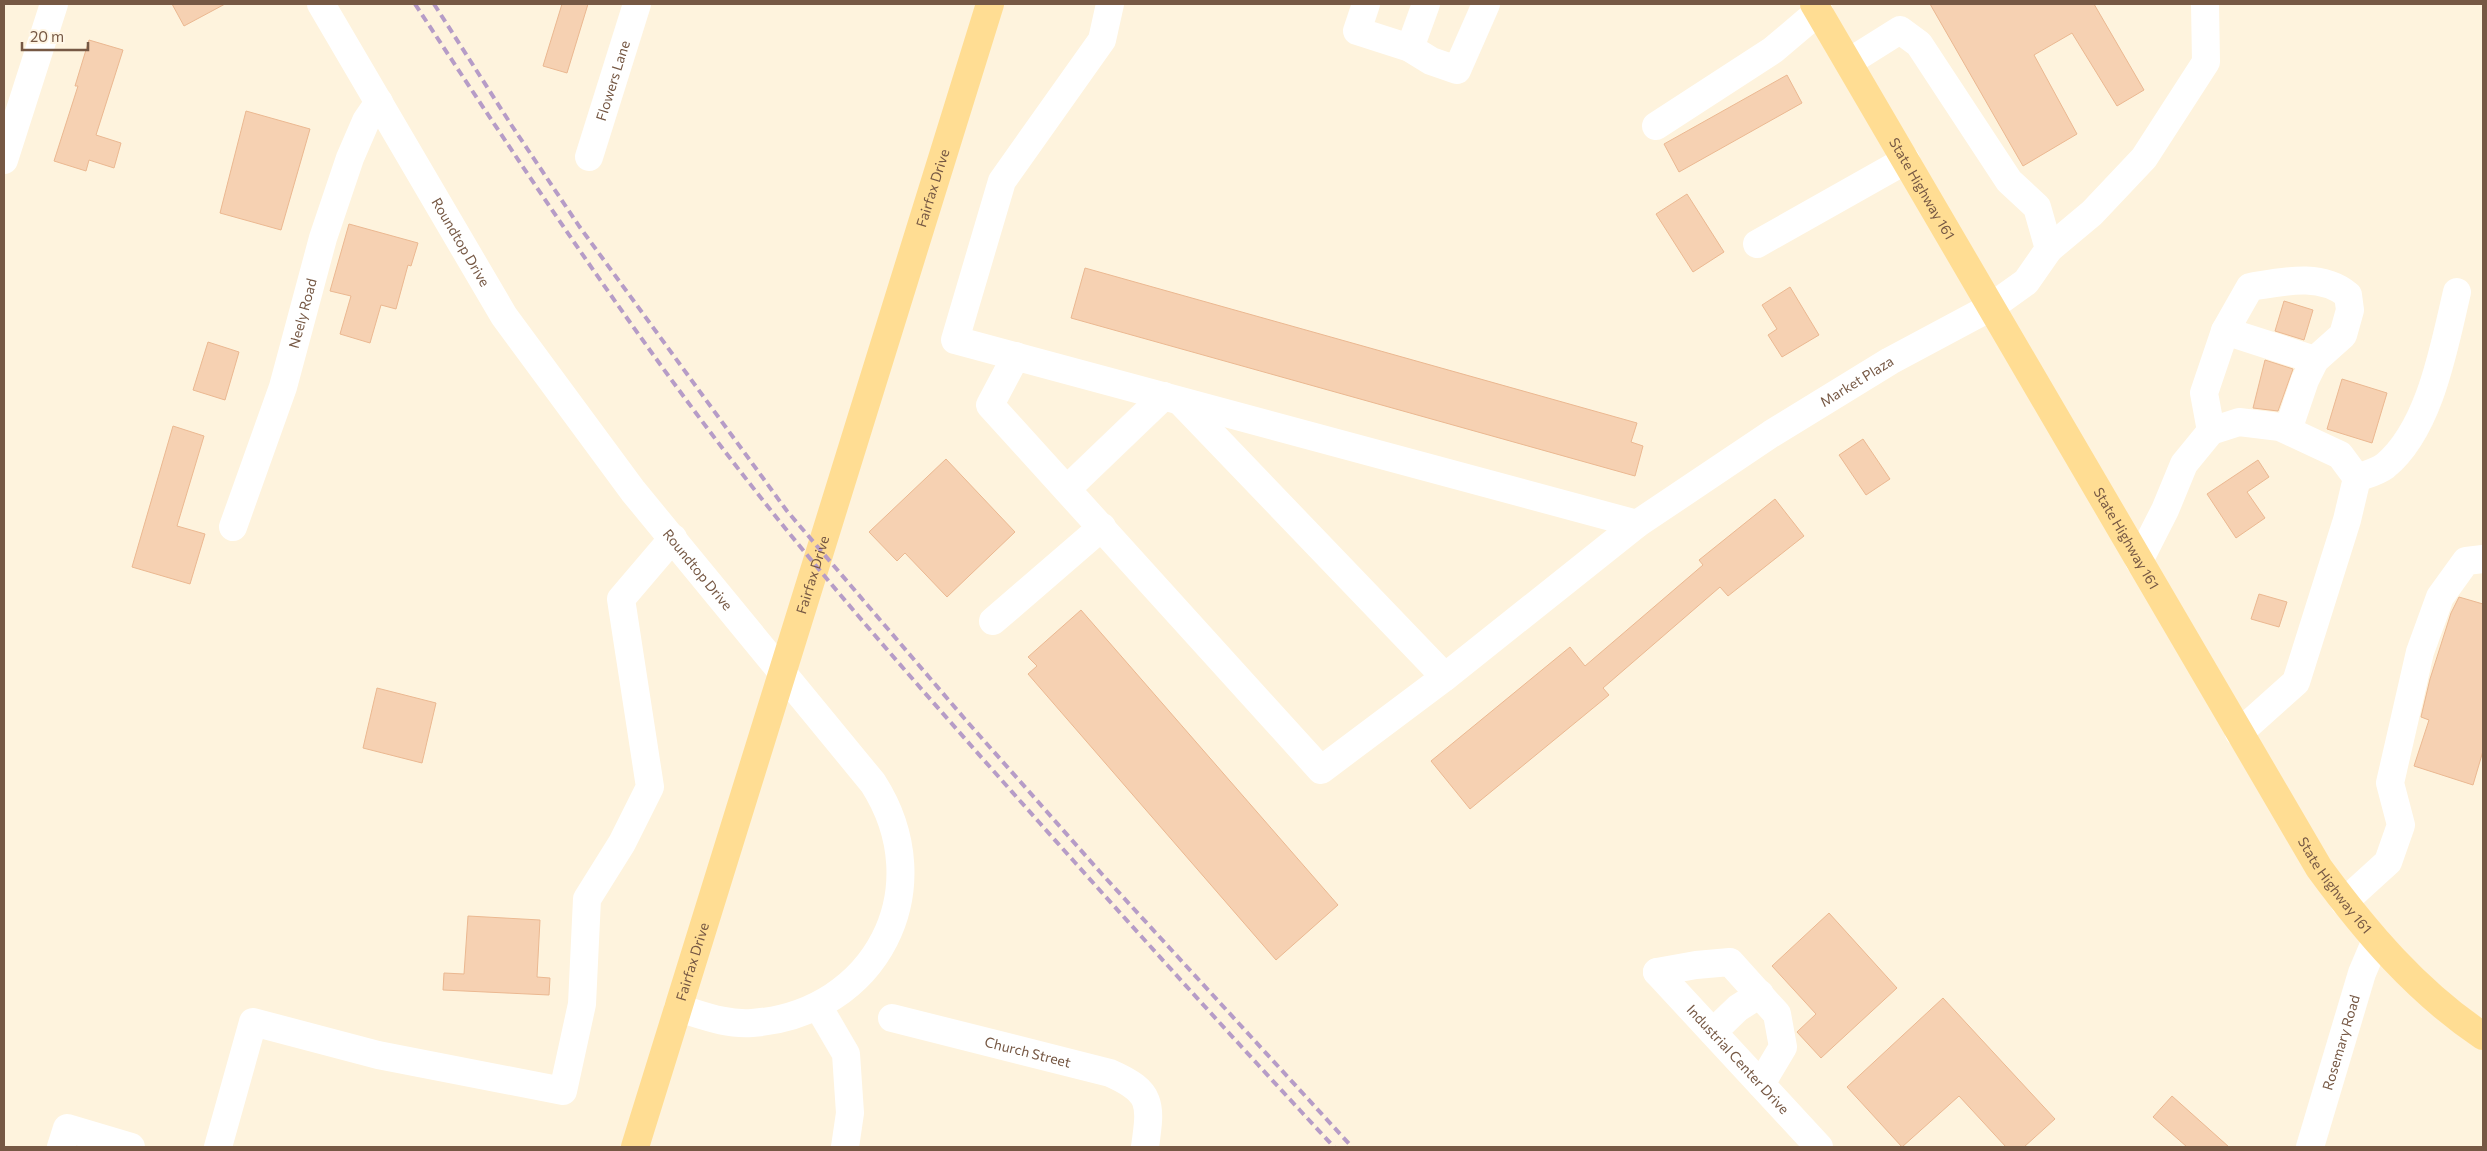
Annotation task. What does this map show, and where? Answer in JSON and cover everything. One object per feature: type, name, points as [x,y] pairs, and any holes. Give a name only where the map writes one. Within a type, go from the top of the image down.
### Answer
[{"type":"main road","name":"Fairfax Drive","points":[[635,1147],[886,344],[990,4]]},
{"type":"main road","name":"State Highway 161","points":[[1817,8],[2291,823],[2344,902],[2403,970],[2440,1004],[2483,1036]]},
{"type":"street","points":[[4,160],[54,4]]},
{"type":"street","name":"Roundtop Drive","points":[[321,4],[504,316],[598,446],[873,783],[885,803],[897,837],[901,863],[899,896],[895,915],[882,945],[855,981],[818,1006],[767,1021],[730,1023],[678,1008]]},
{"type":"street","name":"Flowers Lane","points":[[589,157],[637,4]]},
{"type":"street","points":[[1110,4],[1102,40],[1002,181],[955,340],[1637,524]]},
{"type":"street","points":[[1366,4],[1357,31],[1410,48],[1431,61],[1457,70],[1486,4]]},
{"type":"street","points":[[1410,48],[1426,4]]},
{"type":"street","name":"Market Plaza","points":[[1102,527],[1321,770],[1445,677],[1637,524],[1727,464],[1890,361],[1991,306],[2026,282],[2049,249],[2092,213],[2144,158],[2206,62],[2205,4]]},
{"type":"street","points":[[1656,126],[1773,50],[1817,8]]},
{"type":"street","points":[[1849,62],[1900,30],[1919,44],[2009,181],[2037,207],[2049,249]]},
{"type":"street","name":"Neely Road","points":[[233,527],[283,387],[323,238],[350,158],[366,121],[379,102]]},
{"type":"street","points":[[1757,244],[1906,160]]},
{"type":"street","points":[[2211,431],[2204,393],[2224,331],[2250,287],[2303,279],[2339,287],[2348,294],[2350,310],[2343,335],[2315,360],[2305,380],[2288,430]]},
{"type":"street","points":[[2357,478],[2384,467],[2410,440],[2425,406],[2440,359],[2457,292]]},
{"type":"street","points":[[2224,331],[2315,360]]},
{"type":"street","points":[[993,621],[1102,527],[990,405],[1016,356]]},
{"type":"street","points":[[1067,489],[1172,399]]},
{"type":"street","points":[[1172,399],[1445,677]]},
{"type":"street","points":[[2139,561],[2165,510],[2184,464],[2211,431],[2239,422],[2280,427],[2340,455],[2357,478]]},
{"type":"street","points":[[2239,733],[2296,682],[2341,538],[2357,478]]},
{"type":"street","points":[[218,1147],[253,1022],[378,1055],[563,1091],[582,1004],[587,899],[622,843],[650,787],[621,599],[673,538]]},
{"type":"street","points":[[2344,902],[2388,862],[2401,825],[2390,783],[2420,652],[2440,597],[2466,561],[2483,559]]},
{"type":"street","name":"Rosemary Road","points":[[2310,1147],[2362,973],[2376,940]]},
{"type":"street","name":"Industrial Center Drive","points":[[1760,994],[1730,962],[1696,964],[1657,972],[1819,1147]]},
{"type":"street","points":[[1713,1032],[1738,1008],[1760,994],[1776,1014],[1783,1047],[1761,1084]]},
{"type":"street","points":[[818,1006],[846,1054],[850,1113],[845,1147]]},
{"type":"street","name":"Church Street","points":[[892,1018],[1110,1073],[1138,1088],[1148,1108],[1145,1147]]},
{"type":"street","points":[[61,1147],[67,1128],[131,1147]]},
{"type":"building","points":[[172,4],[225,4],[184,26]]},
{"type":"building","points":[[562,4],[588,4],[567,73],[543,66]]},
{"type":"building","points":[[1930,4],[2094,4],[2144,90],[2117,106],[2072,33],[2034,55],[2077,134],[2023,166]]},
{"type":"building","points":[[89,40],[123,50],[96,135],[121,143],[114,168],[89,160],[86,171],[54,161],[78,86],[75,86]]},
{"type":"building","points":[[1787,75],[1802,103],[1679,172],[1664,144]]},
{"type":"building","points":[[246,111],[310,129],[281,230],[220,213]]},
{"type":"building","points":[[1687,194],[1724,252],[1693,272],[1656,214]]},
{"type":"building","points":[[349,224],[418,243],[411,266],[408,265],[396,309],[381,305],[370,343],[340,334],[351,296],[330,291]]},
{"type":"building","points":[[1085,268],[1637,423],[1631,442],[1643,446],[1635,476],[1071,318]]},
{"type":"building","points":[[1790,287],[1819,335],[1782,357],[1768,335],[1777,329],[1762,305]]},
{"type":"building","points":[[2284,301],[2313,310],[2304,340],[2275,331]]},
{"type":"building","points":[[208,342],[239,352],[225,400],[193,390]]},
{"type":"building","points":[[2265,360],[2293,369],[2278,411],[2253,408]]},
{"type":"building","points":[[2342,379],[2387,393],[2372,443],[2327,429]]},
{"type":"building","points":[[173,426],[204,436],[177,526],[205,534],[190,584],[132,567]]},
{"type":"building","points":[[1863,439],[1890,479],[1866,495],[1839,455]]},
{"type":"building","points":[[946,459],[1015,532],[947,597],[905,553],[897,561],[869,532]]},
{"type":"building","points":[[2258,460],[2269,477],[2247,492],[2265,518],[2236,538],[2207,494]]},
{"type":"building","points":[[1775,499],[1804,536],[1728,596],[1720,587],[1603,688],[1609,695],[1470,809],[1431,761],[1570,647],[1585,666],[1703,565],[1699,560]]},
{"type":"building","points":[[2259,594],[2287,602],[2279,627],[2251,619]]},
{"type":"building","points":[[2459,597],[2483,604],[2483,751],[2473,785],[2414,766],[2429,720],[2421,717],[2430,679],[2451,613]]},
{"type":"building","points":[[1081,610],[1338,905],[1276,960],[1028,674],[1037,666],[1028,657]]},
{"type":"building","points":[[377,688],[436,703],[422,763],[363,748]]},
{"type":"building","points":[[1829,913],[1897,988],[1821,1058],[1797,1032],[1816,1014],[1772,966]]},
{"type":"building","points":[[468,916],[540,920],[537,977],[550,978],[549,995],[443,990],[444,973],[464,974]]},
{"type":"building","points":[[1943,998],[2055,1119],[2024,1147],[2006,1147],[1959,1096],[1902,1147],[1847,1087]]},
{"type":"building","points":[[2172,1096],[2229,1147],[2187,1147],[2153,1117]]},
{"type":"railway","points":[[415,4],[503,138],[640,336],[735,465],[785,528],[858,616],[982,758],[1157,954],[1334,1147]]},
{"type":"railway","points":[[434,4],[579,226],[787,511],[964,718],[1101,873],[1352,1147]]}]
